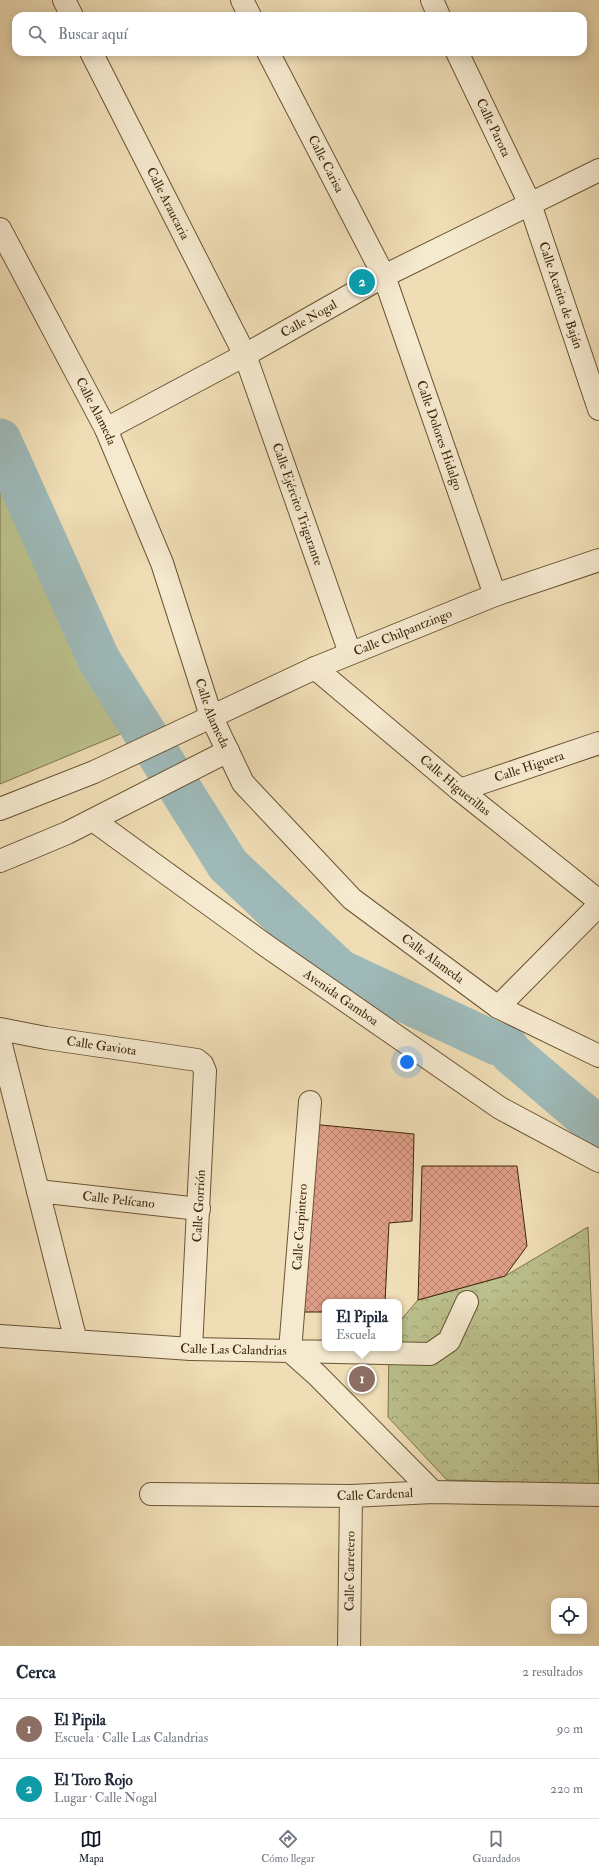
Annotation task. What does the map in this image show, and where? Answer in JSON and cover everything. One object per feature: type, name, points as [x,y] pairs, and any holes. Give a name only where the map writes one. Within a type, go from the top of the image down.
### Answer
[{"type":"street","points":[[64,0],[70,12]]},
{"type":"street","points":[[242,0],[248,12]]},
{"type":"street","points":[[432,0],[438,12]]},
{"type":"street","name":"Calle Araucaria","points":[[93,56],[245,355]]},
{"type":"street","name":"Calle Carisa","points":[[270,56],[384,276]]},
{"type":"street","name":"Calle Parota","points":[[459,56],[530,204]]},
{"type":"street","name":"Calle Nogal","points":[[106,429],[245,355],[384,276],[599,170]]},
{"type":"street","name":"Calle Acatita de Baján","points":[[530,204],[599,409]]},
{"type":"street","name":"Calle Alameda","points":[[0,229],[106,429],[162,563],[211,716],[243,783],[352,899],[498,1007],[599,1056]]},
{"type":"street","name":"Calle Dolores Hidalgo","points":[[384,276],[495,595]]},
{"type":"street","name":"Calle Ejército Trigarante","points":[[245,355],[350,653]]},
{"type":"street","name":"Calle Chilpantzingo","points":[[0,809],[94,772],[314,668],[350,653],[495,595],[596,566]]},
{"type":"street","name":"Calle Higuerillas","points":[[314,668],[460,790],[599,901]]},
{"type":"street","name":"Calle Higuera","points":[[460,790],[599,743]]},
{"type":"street","points":[[0,861],[93,820],[228,751]]},
{"type":"street","name":"Avenida Gamboa","points":[[93,820],[268,947],[500,1108],[599,1161]]},
{"type":"street","points":[[498,1007],[599,905]]},
{"type":"street","name":"Calle Gaviota","points":[[0,1029],[46,1038],[197,1060],[202,1064]]},
{"type":"street","points":[[0,1041],[76,1341]]},
{"type":"street","name":"Calle Gorrión","points":[[191,1348],[205,1071],[202,1064]]},
{"type":"street","name":"Calle Carpintero","points":[[290,1351],[310,1102]]},
{"type":"street","name":"Calle Pelícano","points":[[38,1191],[199,1209]]},
{"type":"street","points":[[290,1351],[430,1354],[449,1341],[467,1302]]},
{"type":"street","name":"Calle Las Calandrias","points":[[0,1336],[191,1348],[290,1351],[317,1375],[433,1492]]},
{"type":"street","name":"Calle Cardenal","points":[[151,1494],[351,1496],[433,1492],[599,1495]]},
{"type":"street","name":"Calle Carretero","points":[[349,1646],[351,1496]]},
{"type":"green space","points":[[0,458],[91,658],[130,730],[0,784]]},
{"type":"green space","points":[[588,1227],[599,1485],[447,1480],[388,1417],[389,1351],[402,1351],[402,1319],[418,1300],[505,1276]]},
{"type":"building","points":[[311,1124],[414,1134],[412,1221],[389,1223],[385,1299],[322,1299],[322,1312],[302,1312]]},
{"type":"building","points":[[422,1166],[517,1166],[527,1246],[505,1276],[418,1300]]},
{"type":"waterway","points":[[0,440],[99,660],[228,865],[340,971],[497,1044],[507,1047],[512,1054],[599,1128]]},
{"type":"place","name":"El Toro Rojo","points":[[362,282]]},
{"type":"place","name":"El Pipila","points":[[362,1379]]}]
